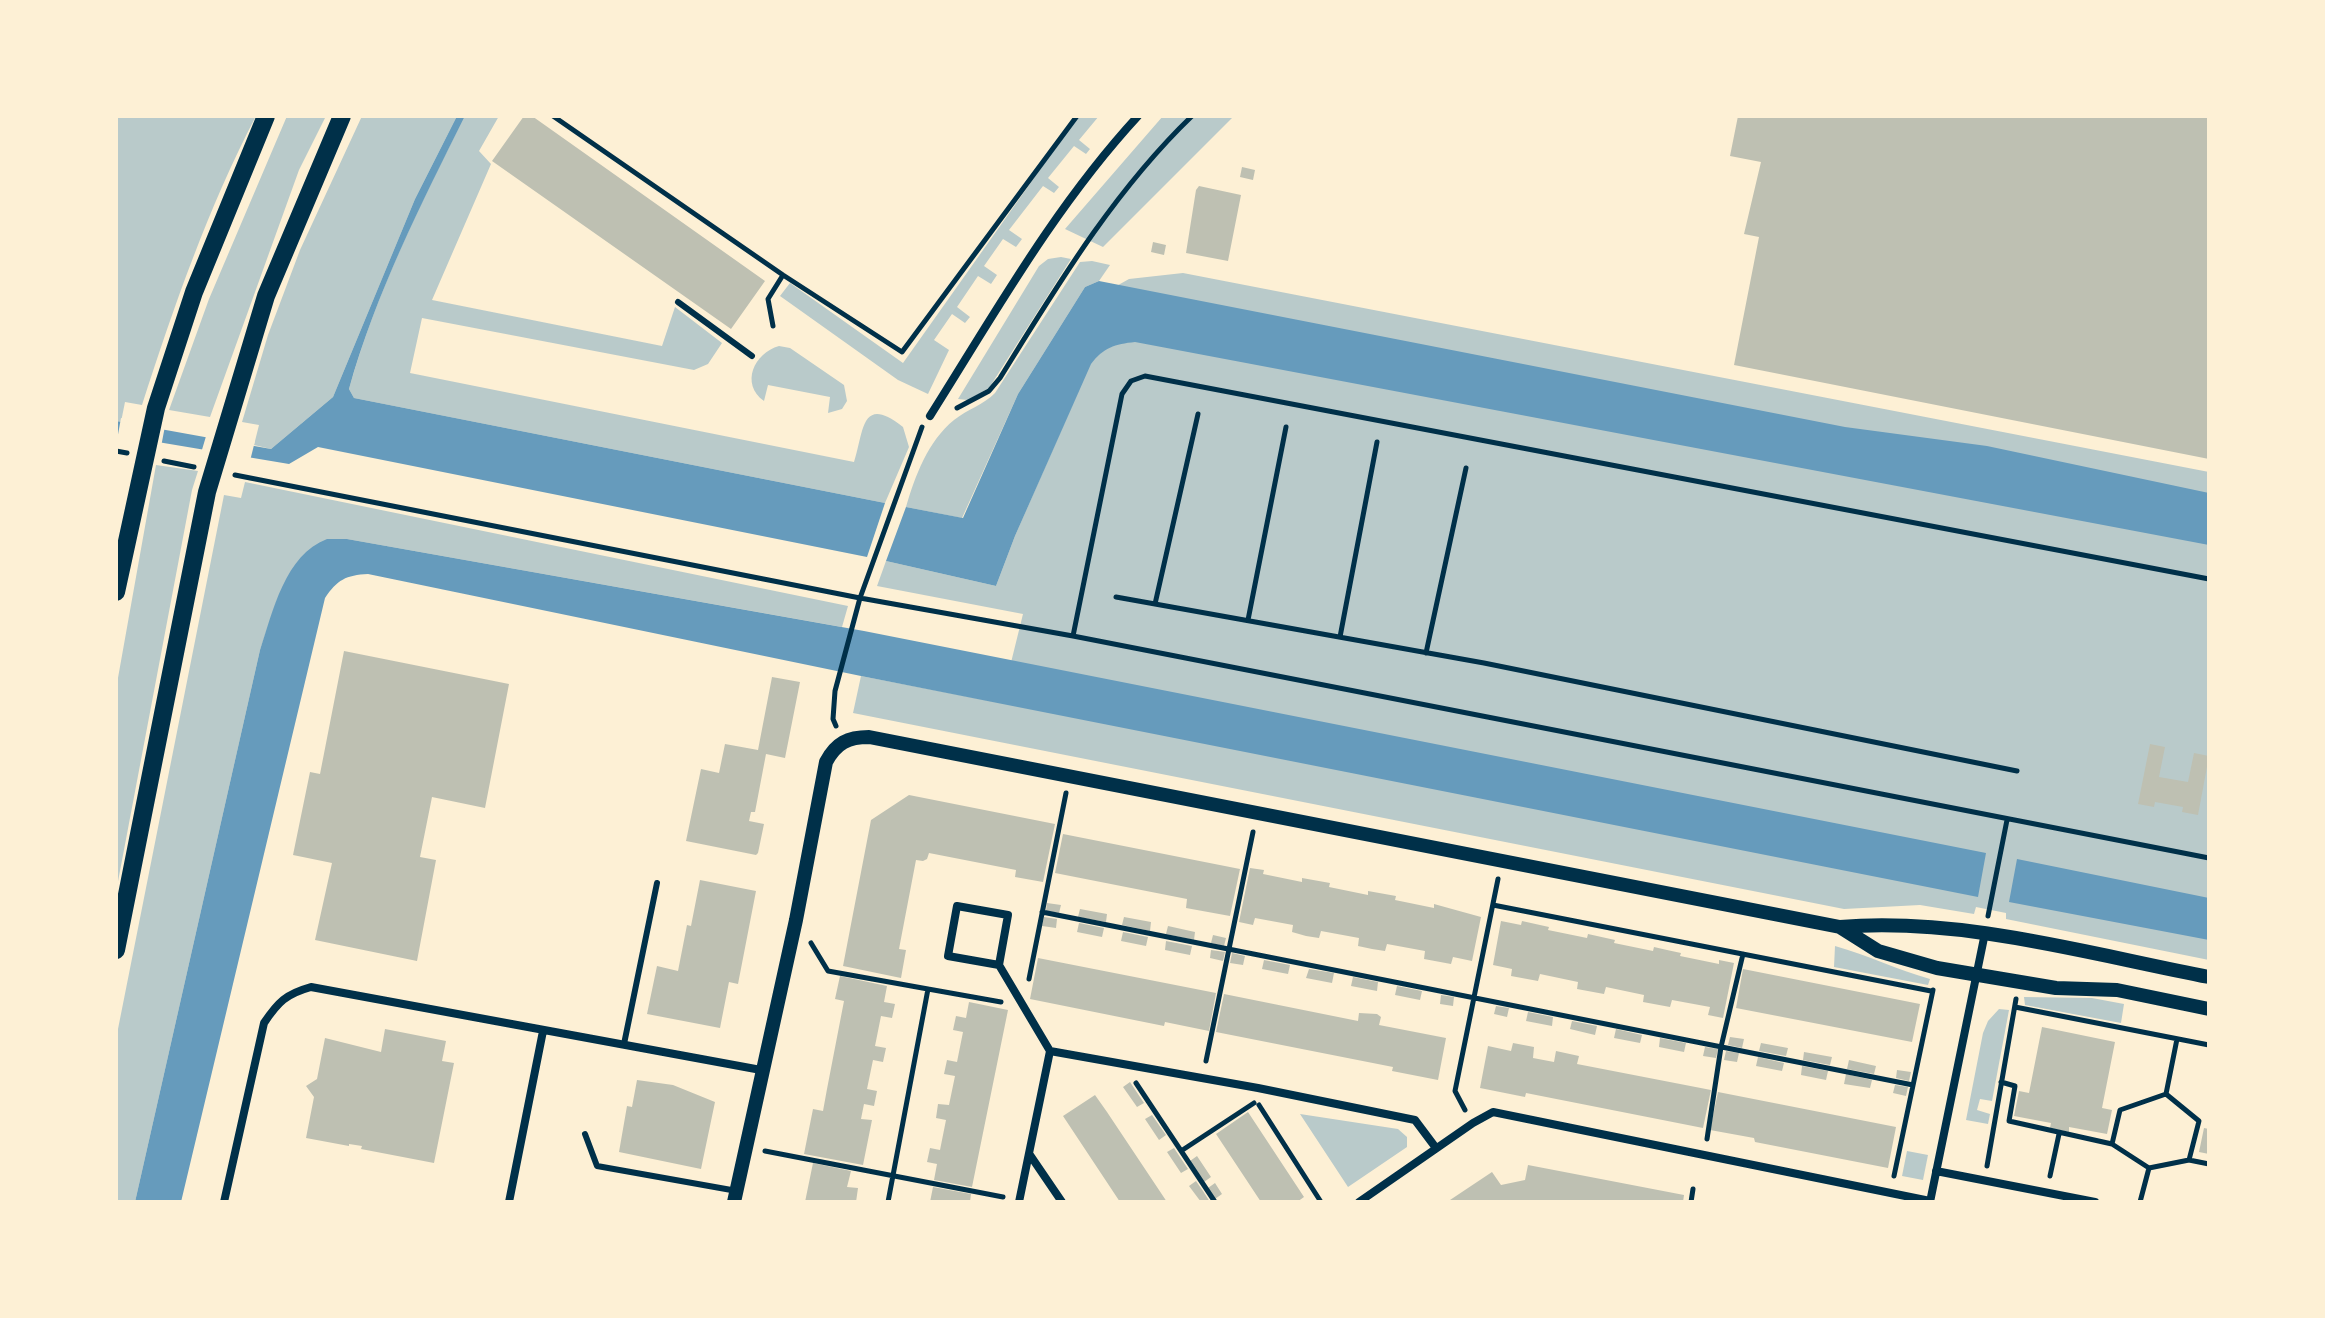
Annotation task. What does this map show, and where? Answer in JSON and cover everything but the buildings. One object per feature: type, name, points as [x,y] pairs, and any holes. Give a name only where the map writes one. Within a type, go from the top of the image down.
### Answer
[{"type":"main road","points":[[116,592],[156,408],[194,292],[266,116]]},
{"type":"main road","points":[[116,950],[207,492],[266,296],[342,116]]},
{"type":"street","points":[[930,416],[1005,293],[1050,228],[1102,155],[1138,116]]},
{"type":"street","points":[[736,1196],[796,920],[826,762],[832,751],[852,737],[869,737],[1840,927],[1881,924],[1932,926],[1985,933],[2209,977]]},
{"type":"street","points":[[999,965],[948,956],[957,906],[1008,915],[999,965],[1050,1051],[1020,1201]]},
{"type":"street","points":[[1840,927],[1878,951],[1937,968],[2056,988],[2117,990],[2209,1009]]},
{"type":"street","points":[[1359,1202],[1493,1112],[1930,1201],[1985,933]]},
{"type":"street","points":[[224,1202],[264,1023],[276,1005],[292,993],[311,987],[761,1070]]},
{"type":"street","points":[[509,1202],[543,1031]]},
{"type":"street","points":[[1050,1051],[1415,1120],[1436,1148]]},
{"type":"street","points":[[1030,1155],[1062,1202]]},
{"type":"street","points":[[1936,1171],[2095,1202]]},
{"type":"lane","points":[[678,302],[752,356]]},
{"type":"lane","points":[[624,1044],[657,883]]},
{"type":"lane","points":[[585,1134],[597,1166],[736,1196]]},
{"type":"path","points":[[553,116],[783,275],[902,352],[1077,116]]},
{"type":"path","points":[[842,742],[833,719],[835,691],[860,598],[920,431],[930,416],[976,400],[989,391],[1093,233],[1165,143],[1192,116]]},
{"type":"path","points":[[773,326],[768,299],[783,275]]},
{"type":"path","points":[[1073,636],[1122,394],[1131,381],[1145,376],[2209,579]]},
{"type":"path","points":[[1155,604],[1198,414]]},
{"type":"path","points":[[1248,620],[1286,427]]},
{"type":"path","points":[[1340,637],[1377,442]]},
{"type":"path","points":[[116,451],[131,454]]},
{"type":"path","points":[[162,460],[209,470]]},
{"type":"path","points":[[1426,653],[1466,468]]},
{"type":"path","points":[[224,473],[2209,858]]},
{"type":"path","points":[[1116,597],[1426,653],[2017,771]]},
{"type":"path","points":[[796,920],[828,971],[1024,1006],[1069,776]]},
{"type":"path","points":[[1203,1078],[1257,814]]},
{"type":"path","points":[[1974,915],[1988,917],[2007,820]]},
{"type":"path","points":[[1473,1123],[1455,1091],[1501,862]]},
{"type":"path","points":[[1493,905],[1932,991]]},
{"type":"path","points":[[1042,912],[1913,1085]]},
{"type":"path","points":[[1704,1156],[1721,1047],[1743,954]]},
{"type":"path","points":[[1890,1193],[1937,968]]},
{"type":"path","points":[[1984,1180],[2019,982]]},
{"type":"path","points":[[888,1202],[928,989]]},
{"type":"path","points":[[2015,1007],[2209,1045]]},
{"type":"path","points":[[2166,1094],[2177,1039]]},
{"type":"path","points":[[1123,1064],[1215,1202]]},
{"type":"path","points":[[2001,1082],[2015,1086],[2009,1121],[2112,1144],[2149,1168],[2189,1160],[2209,1164]]},
{"type":"path","points":[[2112,1144],[2120,1110],[2166,1094]]},
{"type":"path","points":[[2166,1094],[2199,1121],[2189,1160]]},
{"type":"path","points":[[1181,1151],[1257,1102],[1321,1202]]},
{"type":"path","points":[[2046,1192],[2059,1134]]},
{"type":"path","points":[[746,1147],[1020,1201]]},
{"type":"path","points":[[2140,1202],[2149,1168]]},
{"type":"path","points":[[1691,1202],[1693,1189]]},
{"type":"shaded area","points":[[116,116],[256,116],[222,186],[193,258],[142,405],[125,402],[121,422],[116,421]]},
{"type":"shaded area","points":[[287,116],[326,116],[299,170],[210,417],[169,410],[209,299]]},
{"type":"shaded area","points":[[362,116],[457,116],[415,199],[333,397],[271,449],[254,445],[259,425],[242,422],[268,335],[300,250]]},
{"type":"shaded area","points":[[465,116],[499,116],[479,151],[491,164],[432,300],[662,346],[675,307],[722,343],[708,364],[694,370],[422,318],[410,373],[854,462],[866,420],[879,414],[903,427],[909,447],[885,503],[354,398],[349,389],[372,318],[416,216]]},
{"type":"shaded area","points":[[1078,116],[1099,116],[1079,140],[1090,149],[1086,154],[1074,146],[1048,178],[1059,187],[1054,193],[1043,186],[1009,230],[1022,239],[1016,247],[1003,239],[984,266],[997,275],[991,284],[978,276],[957,307],[970,317],[965,323],[952,314],[934,340],[949,350],[928,394],[898,380],[780,296],[790,283],[903,363]]},
{"type":"shaded area","points":[[1163,116],[1234,116],[1103,247],[1065,229]]},
{"type":"shaded area","points":[[1048,259],[1071,259],[989,388],[968,400],[958,399],[1039,266]]},
{"type":"shaded area","points":[[1080,262],[1110,265],[1099,281],[1085,287],[1018,394],[962,518],[906,507],[918,471],[937,438],[954,420],[995,393]]},
{"type":"shaded area","points":[[1183,273],[2209,472],[2209,960],[2006,919],[2006,913],[1976,907],[1974,914],[1920,905],[1844,909],[853,713],[861,676],[1001,703],[1023,614],[877,586],[886,561],[996,586],[1077,394],[1104,293],[1129,279]]},
{"type":"shaded area","points":[[779,346],[790,348],[844,385],[847,401],[842,409],[828,413],[830,397],[768,385],[764,401],[757,394],[753,386],[753,370],[763,355]]},
{"type":"shaded area","points":[[156,465],[198,471],[116,892],[116,689]]},
{"type":"shaded area","points":[[245,482],[848,606],[842,627],[347,539],[288,578],[260,650],[135,1202],[116,1202],[116,1039],[224,495],[241,498]]},
{"type":"shaded area","points":[[1835,946],[1930,979],[1928,985],[1834,967]]},
{"type":"shaded area","points":[[2024,997],[2092,998],[2124,1004],[2121,1023],[2025,1005]]},
{"type":"shaded area","points":[[1999,1009],[2009,1010],[1992,1101],[1980,1099],[1977,1110],[1990,1114],[1988,1124],[1966,1120],[1983,1033],[1988,1021]]},
{"type":"shaded area","points":[[1300,1114],[1398,1129],[1407,1137],[1407,1147],[1348,1187]]},
{"type":"shaded area","points":[[1907,1151],[1928,1155],[1923,1180],[1902,1176]]},
{"type":"water","points":[[457,116],[465,116],[416,216],[372,318],[349,389],[354,398],[885,503],[867,557],[318,447],[289,464],[116,435],[116,421],[271,449],[333,397],[415,199]]},
{"type":"water","points":[[1099,281],[1845,427],[1987,446],[2209,493],[2209,545],[1135,342],[1110,348],[1091,364],[996,586],[886,561],[906,507],[963,518],[1018,394],[1085,287]]},
{"type":"water","points":[[327,539],[347,539],[864,631],[1986,853],[1978,897],[861,676],[368,574],[354,576],[338,583],[325,598],[181,1202],[135,1202],[260,650],[276,602],[291,571],[313,547]]},
{"type":"water","points":[[2017,859],[2209,898],[2209,940],[2009,902]]},
{"type":"pier","points":[[121,418],[165,426],[161,447],[117,440]]},
{"type":"pier","points":[[207,433],[255,441],[250,461],[201,453]]}]
